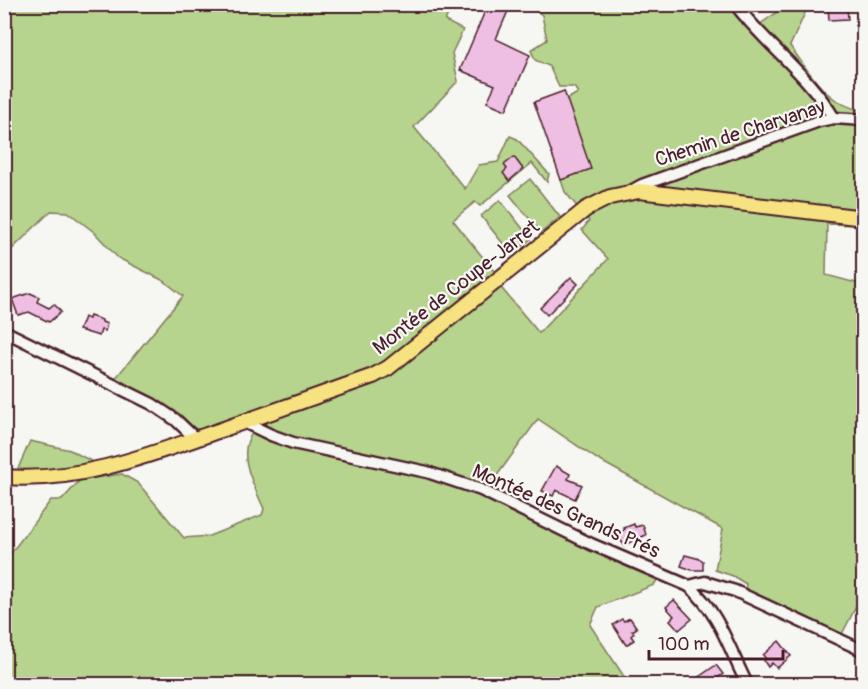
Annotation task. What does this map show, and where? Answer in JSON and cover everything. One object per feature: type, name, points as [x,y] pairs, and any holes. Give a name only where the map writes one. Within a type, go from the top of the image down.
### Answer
[{"type":"main road","name":"Montée de Coupe-Jarret","points":[[4,477],[37,479],[86,472],[196,439],[373,376],[387,368],[586,209],[599,201],[631,191],[864,218]]},
{"type":"street","points":[[735,4],[760,36],[774,47],[804,80],[834,118]]},
{"type":"street","name":"Chemin de Charvanay","points":[[631,191],[819,121],[834,118],[864,120]]},
{"type":"street","points":[[4,331],[152,404],[176,420],[196,439]]},
{"type":"street","name":"Montée des Grands Prés","points":[[244,422],[293,443],[427,472],[482,490],[591,544],[689,586],[705,582],[735,591],[864,651]]},
{"type":"street","points":[[689,586],[699,594],[717,621],[747,684]]},
{"type":"green space","points":[[5,5],[452,5],[445,21],[463,30],[452,53],[458,81],[414,127],[465,189],[479,165],[498,162],[510,136],[517,139],[549,174],[547,182],[532,163],[480,206],[475,202],[453,220],[497,275],[402,352],[375,370],[219,426],[201,430],[194,428],[114,380],[183,296],[164,281],[118,258],[94,232],[68,212],[51,211],[5,256]]},
{"type":"green space","points":[[528,5],[742,5],[759,25],[787,5],[815,5],[806,11],[790,46],[829,95],[839,102],[864,111],[863,225],[827,224],[826,275],[864,285],[863,593],[841,636],[745,591],[746,584],[733,576],[715,570],[723,529],[597,459],[538,419],[488,488],[385,457],[311,442],[267,429],[265,422],[269,418],[345,392],[498,284],[539,333],[608,259],[582,230],[589,221],[565,192],[561,180],[567,99],[578,93],[574,87],[559,87],[549,66],[535,60],[531,50],[547,40],[542,15]]},
{"type":"green space","points":[[530,179],[560,217],[541,233],[510,195]]},
{"type":"green space","points":[[500,200],[531,239],[512,255],[481,216]]},
{"type":"green space","points":[[254,431],[293,447],[421,474],[485,496],[525,518],[659,577],[654,585],[598,607],[590,625],[629,684],[5,684],[5,561],[51,500],[62,500],[80,480],[122,474],[138,483],[184,538],[209,536],[262,515],[264,509],[246,460],[248,440]]},
{"type":"green space","points":[[30,441],[70,450],[93,462],[69,470],[17,471]]},
{"type":"building","points":[[488,4],[511,4],[496,39],[530,55],[506,110],[487,102],[495,85],[460,70]]},
{"type":"building","points":[[828,6],[847,6],[848,19],[829,20]]},
{"type":"building","points":[[564,91],[591,169],[561,180],[534,102]]},
{"type":"building","points":[[514,157],[523,169],[509,181],[503,173],[507,169],[504,165]]},
{"type":"building","points":[[571,277],[578,284],[547,315],[540,308]]},
{"type":"building","points":[[30,293],[39,297],[37,302],[49,308],[54,304],[61,312],[49,322],[29,312],[18,315],[12,299]]},
{"type":"building","points":[[90,316],[107,324],[105,331],[101,330],[99,336],[79,330],[84,317],[89,319]]},
{"type":"building","points":[[556,466],[570,474],[568,479],[582,485],[575,499],[556,490],[553,496],[542,491]]},
{"type":"building","points":[[634,524],[635,527],[643,525],[646,535],[624,545],[617,535],[624,528]]},
{"type":"building","points":[[685,555],[703,561],[703,570],[692,570],[681,566]]},
{"type":"building","points":[[674,600],[692,619],[679,630],[670,620],[674,616],[666,607]]},
{"type":"building","points":[[630,618],[637,628],[632,631],[634,633],[631,636],[634,640],[626,645],[613,625],[622,619],[624,621]]},
{"type":"building","points":[[779,641],[791,656],[777,668],[772,663],[768,667],[763,655]]},
{"type":"building","points":[[716,665],[723,674],[709,684],[699,684],[696,679]]}]
